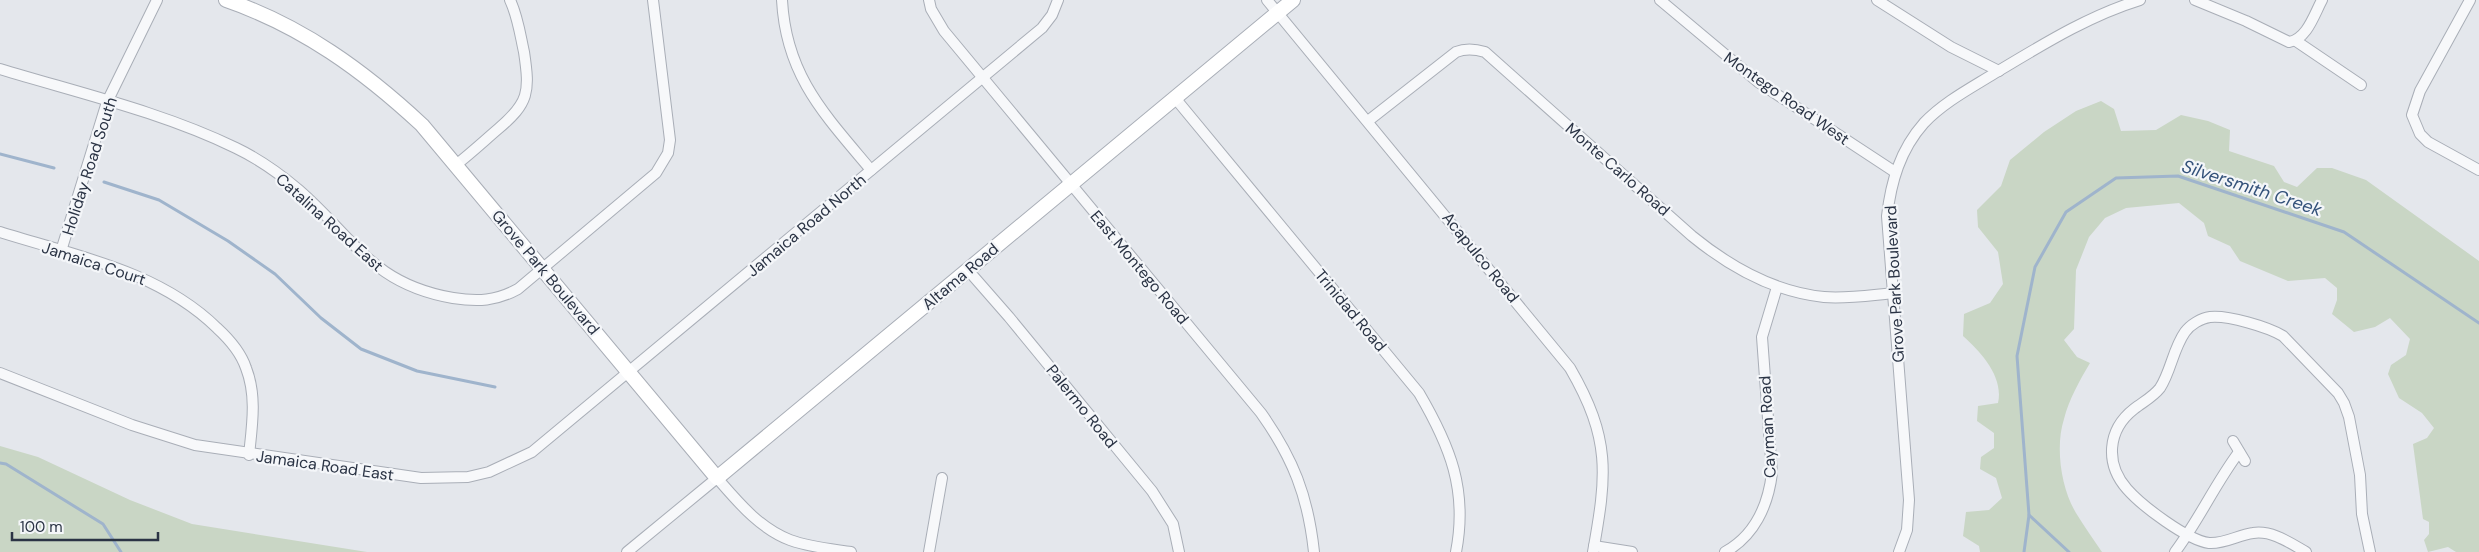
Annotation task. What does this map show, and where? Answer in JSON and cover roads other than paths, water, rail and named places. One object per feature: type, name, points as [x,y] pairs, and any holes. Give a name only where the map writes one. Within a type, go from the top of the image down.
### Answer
[{"type":"street","name":"Holiday Road South","points":[[61,251],[108,102],[157,0]]},
{"type":"street","name":"Grove Park Boulevard","points":[[226,0],[302,34],[364,74],[422,125],[457,164],[717,478],[753,517],[772,532],[791,540],[851,552]]},
{"type":"street","points":[[457,164],[508,123],[520,108],[526,94],[527,74],[519,26],[510,0]]},
{"type":"street","name":"Catalina Road East","points":[[0,69],[196,130],[256,159],[299,190],[380,270],[422,291],[473,302],[503,297],[518,288],[656,173],[668,153],[670,129],[653,0]]},
{"type":"street","points":[[782,0],[787,36],[800,75],[824,114],[871,170]]},
{"type":"street","name":"East Montego Road","points":[[929,0],[940,25],[1261,413],[1290,459],[1303,490],[1314,552]]},
{"type":"street","name":"Jamaica Road North","points":[[629,372],[1042,28],[1052,15],[1058,0]]},
{"type":"street","name":"Acapulco Road","points":[[1267,0],[1546,336],[1570,368],[1583,390],[1600,436],[1604,466],[1594,549]]},
{"type":"street","name":"Altama Road","points":[[628,552],[1293,0]]},
{"type":"street","name":"Montego Road West","points":[[1660,0],[1758,82],[1895,172]]},
{"type":"street","points":[[1877,0],[1930,34],[1999,71]]},
{"type":"street","name":"Grove Park Boulevard","points":[[1899,552],[1907,530],[1910,500],[1887,216],[1890,191],[1895,172],[1907,147],[1924,123],[1954,98],[2077,25],[2140,0]]},
{"type":"street","points":[[2195,0],[2246,20],[2282,41],[2296,41],[2361,85]]},
{"type":"street","points":[[2296,41],[2303,35],[2322,0]]},
{"type":"street","points":[[2470,0],[2420,91],[2413,108],[2414,123],[2420,134],[2428,142],[2479,170]]},
{"type":"street","name":"Monte Carlo Road","points":[[1368,121],[1456,52],[1465,49],[1485,52],[1713,253],[1746,273],[1777,287],[1823,297],[1894,293]]},
{"type":"street","name":"Trinidad Road","points":[[1174,98],[1419,393],[1443,435],[1458,481],[1461,508],[1456,552]]},
{"type":"street","name":"Jamaica Court","points":[[0,232],[137,274],[161,286],[204,315],[236,349],[246,367],[252,387],[254,409],[249,455]]},
{"type":"street","name":"Palermo Road","points":[[967,270],[1009,317],[1152,491],[1173,524],[1179,552]]},
{"type":"street","name":"Cayman Road","points":[[1725,552],[1743,538],[1758,520],[1770,489],[1772,473],[1762,337],[1777,287]]},
{"type":"street","points":[[2306,552],[2280,538],[2267,534],[2253,533],[2222,542],[2208,542],[2187,536],[2128,490],[2118,477],[2111,447],[2115,434],[2123,419],[2159,389],[2186,331],[2199,321],[2209,317],[2222,317],[2273,330],[2283,336],[2338,393],[2349,417],[2360,475],[2362,514],[2370,552]]},
{"type":"street","name":"Jamaica Road East","points":[[0,374],[169,438],[195,445],[249,455],[421,478],[468,477],[510,464],[532,452],[629,372]]},
{"type":"street","points":[[2175,552],[2206,507],[2219,479],[2242,457],[2232,441]]},
{"type":"street","points":[[929,552],[942,478]]},
{"type":"street","points":[[1594,549],[1632,552]]},
{"type":"waterway","points":[[0,154],[54,168]]},
{"type":"waterway","name":"Silversmith Creek","points":[[2069,552],[2029,515],[2017,356],[2035,267],[2066,212],[2116,178],[2178,176],[2344,232],[2479,323]]},
{"type":"waterway","points":[[104,182],[159,200],[228,241],[275,274],[321,318],[361,349],[417,371],[495,387]]},
{"type":"waterway","points":[[0,463],[6,464],[103,524],[121,552]]},
{"type":"waterway","points":[[2024,552],[2029,515]]}]
